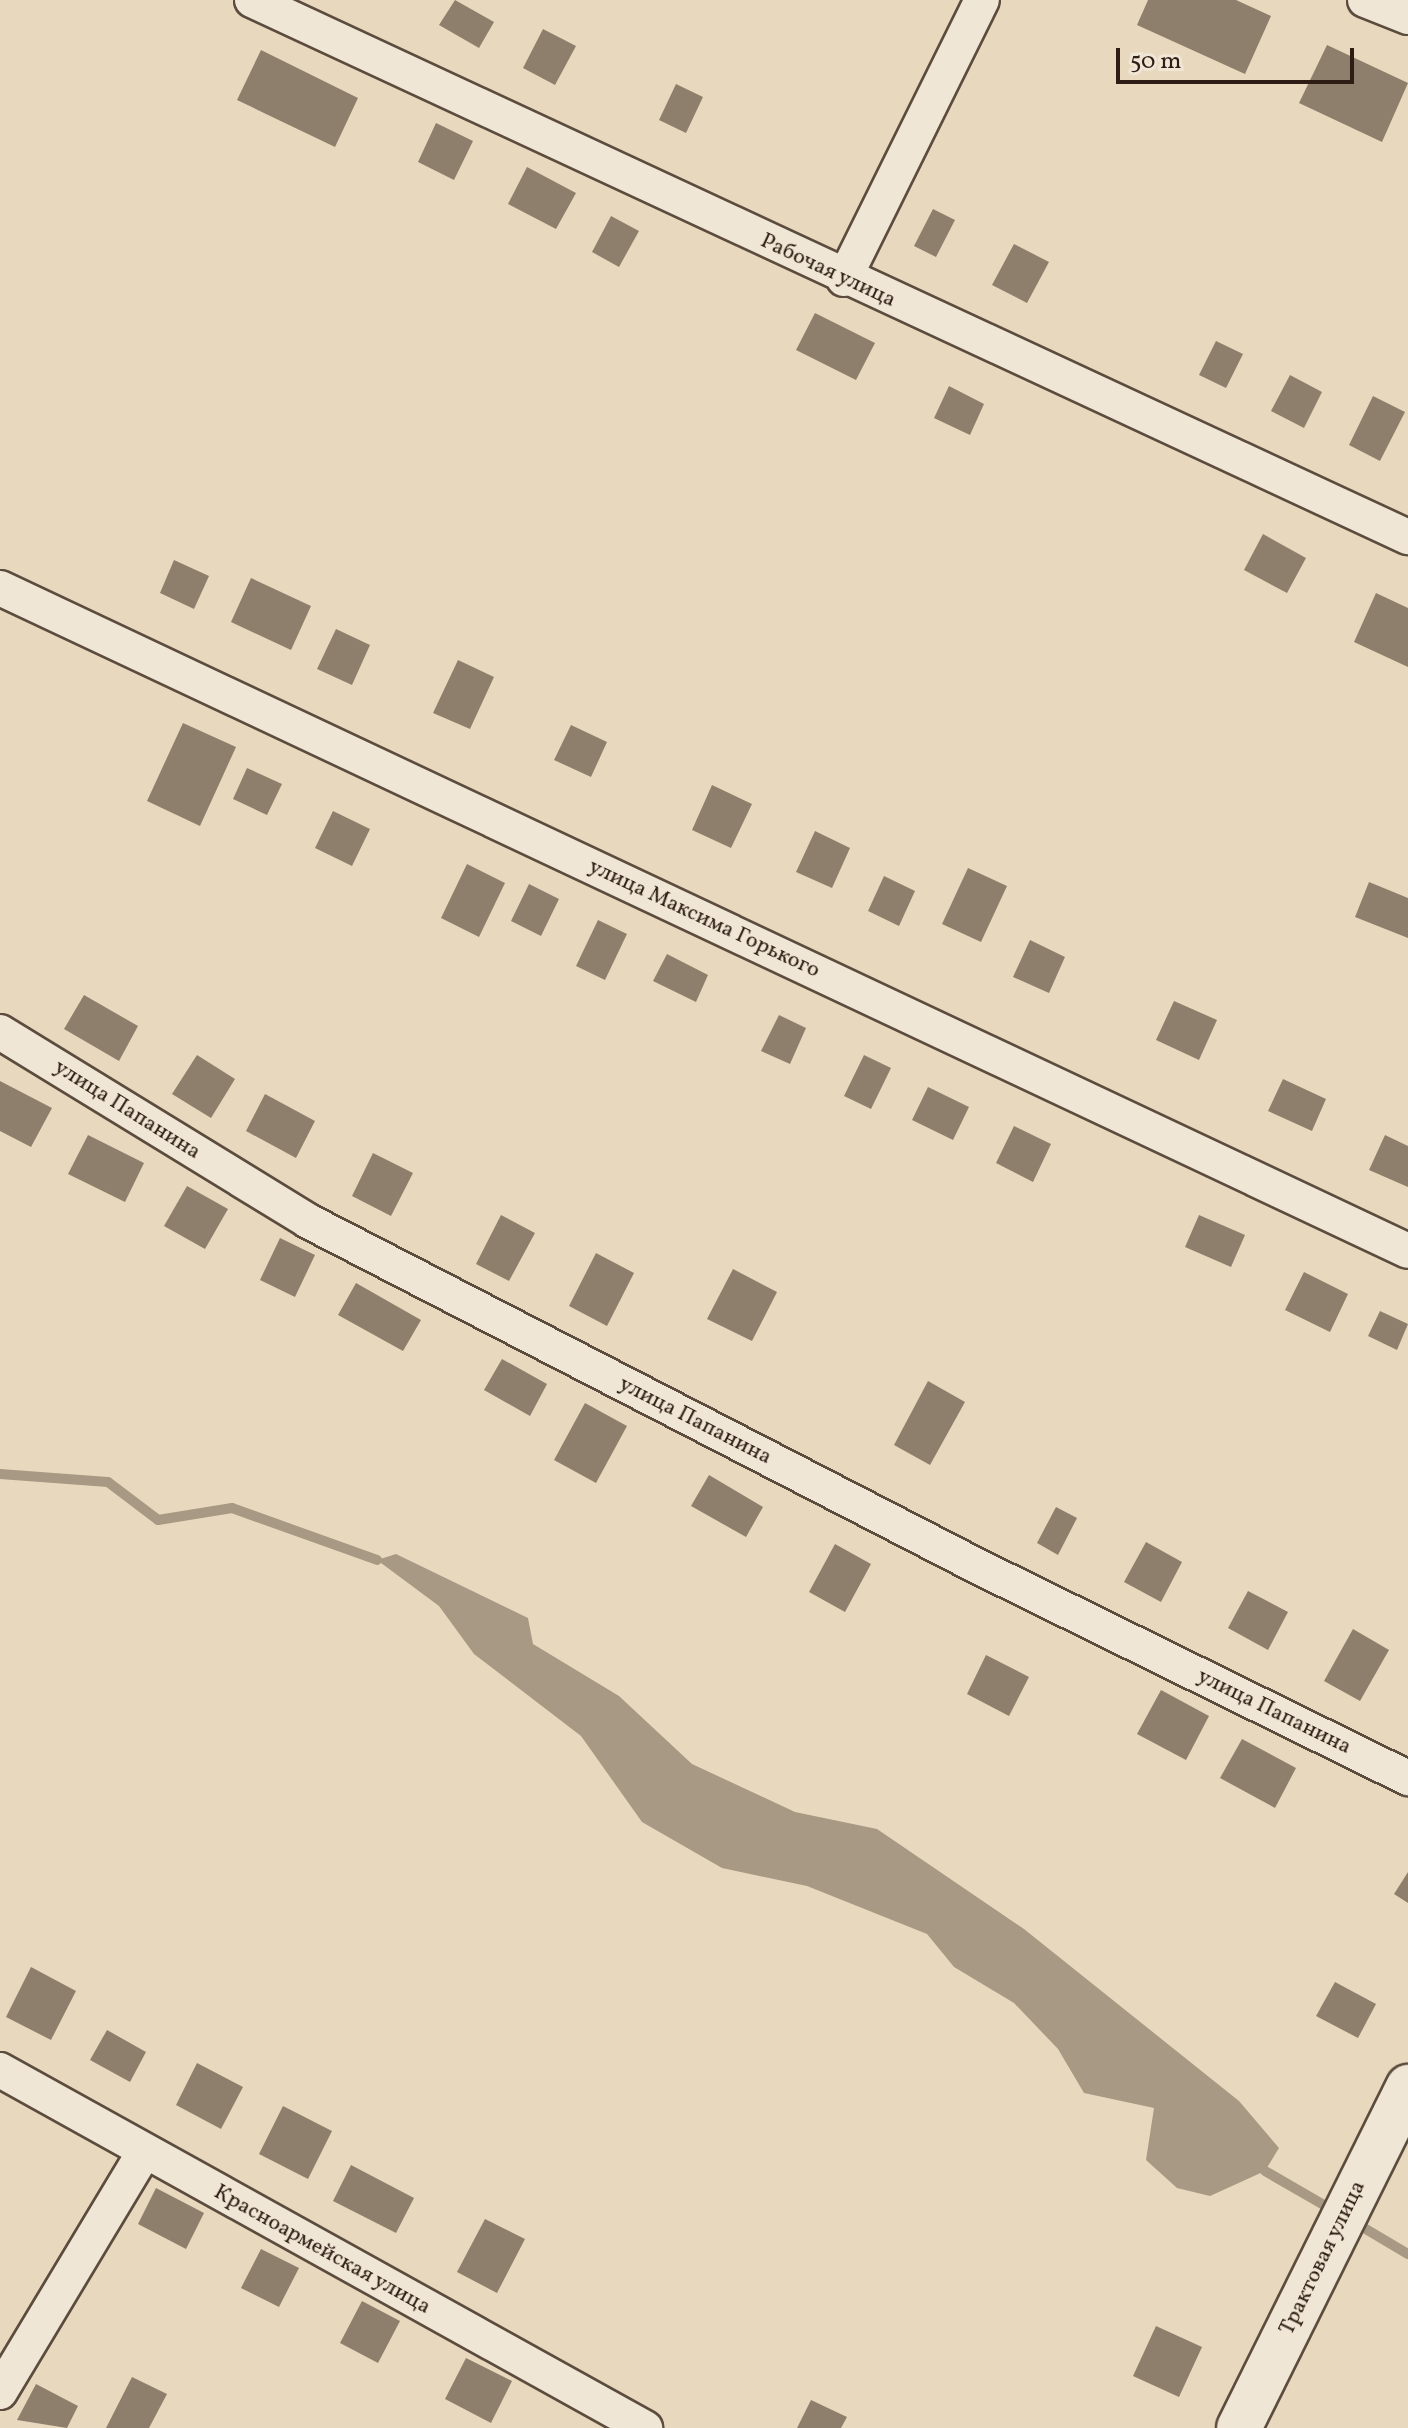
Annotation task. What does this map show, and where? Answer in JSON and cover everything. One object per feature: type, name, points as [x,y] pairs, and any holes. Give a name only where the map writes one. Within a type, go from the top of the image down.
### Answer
[{"type":"street","name":"Рабочая улица","points":[[252,0],[844,279],[1408,537]]},
{"type":"street","points":[[844,279],[982,0]]},
{"type":"street","points":[[1365,0],[1408,17]]},
{"type":"street","name":"улица Максима Горького","points":[[0,588],[1408,1251]]},
{"type":"street","name":"улица Папанина","points":[[0,1032],[308,1221],[1408,1778]]},
{"type":"street","name":"Красноармейская улица","points":[[0,2070],[645,2428]]},
{"type":"street","name":"Трактовая улица","points":[[1239,2428],[1408,2087]]},
{"type":"street","points":[[0,2392],[144,2152]]},
{"type":"shaded area","points":[[396,1554],[528,1618],[533,1644],[619,1696],[692,1764],[795,1812],[877,1829],[1024,1929],[1239,2101],[1279,2148],[1265,2171],[1210,2196],[1177,2188],[1146,2160],[1154,2108],[1084,2093],[1058,2049],[1014,2003],[954,1967],[927,1934],[807,1886],[722,1868],[642,1822],[581,1736],[474,1654],[439,1606],[377,1560]]},
{"type":"building","points":[[455,0],[494,22],[479,48],[439,25]]},
{"type":"building","points":[[1148,0],[1236,0],[1271,16],[1245,74],[1137,25]]},
{"type":"building","points":[[543,29],[576,46],[555,85],[523,68]]},
{"type":"building","points":[[1327,45],[1408,83],[1382,142],[1299,103]]},
{"type":"building","points":[[261,50],[358,98],[335,147],[237,100]]},
{"type":"building","points":[[676,84],[703,97],[686,133],[659,120]]},
{"type":"building","points":[[436,123],[473,141],[454,180],[418,162]]},
{"type":"building","points":[[527,167],[576,193],[556,229],[508,204]]},
{"type":"building","points":[[933,209],[955,220],[936,257],[914,246]]},
{"type":"building","points":[[611,216],[639,231],[619,267],[592,252]]},
{"type":"building","points":[[1014,244],[1049,262],[1027,303],[992,285]]},
{"type":"building","points":[[815,313],[875,343],[856,380],[796,350]]},
{"type":"building","points":[[1216,341],[1243,354],[1226,388],[1199,375]]},
{"type":"building","points":[[1290,375],[1322,392],[1304,428],[1271,411]]},
{"type":"building","points":[[949,386],[984,404],[970,435],[934,418]]},
{"type":"building","points":[[1373,396],[1405,412],[1380,461],[1349,445]]},
{"type":"building","points":[[1263,534],[1306,558],[1287,593],[1244,570]]},
{"type":"building","points":[[174,560],[209,576],[194,609],[160,593]]},
{"type":"building","points":[[251,578],[311,606],[291,650],[231,622]]},
{"type":"building","points":[[1376,593],[1408,608],[1408,667],[1354,642]]},
{"type":"building","points":[[336,629],[370,645],[352,685],[317,669]]},
{"type":"building","points":[[458,660],[494,677],[470,729],[433,713]]},
{"type":"building","points":[[183,723],[236,747],[200,826],[147,801]]},
{"type":"building","points":[[571,725],[607,742],[591,777],[554,760]]},
{"type":"building","points":[[247,768],[282,784],[267,815],[233,799]]},
{"type":"building","points":[[712,785],[752,804],[731,848],[692,830]]},
{"type":"building","points":[[333,811],[370,829],[352,866],[315,848]]},
{"type":"building","points":[[815,831],[850,848],[832,888],[796,872]]},
{"type":"building","points":[[467,864],[505,883],[479,937],[441,918]]},
{"type":"building","points":[[968,868],[1007,886],[981,942],[942,924]]},
{"type":"building","points":[[884,876],[915,891],[899,926],[868,911]]},
{"type":"building","points":[[1369,882],[1408,898],[1408,938],[1355,917]]},
{"type":"building","points":[[529,884],[559,899],[541,936],[511,921]]},
{"type":"building","points":[[598,920],[627,934],[605,980],[576,966]]},
{"type":"building","points":[[1030,940],[1065,957],[1049,993],[1013,977]]},
{"type":"building","points":[[667,954],[708,975],[696,1002],[653,981]]},
{"type":"building","points":[[84,995],[138,1026],[119,1061],[64,1029]]},
{"type":"building","points":[[1174,1001],[1217,1020],[1199,1060],[1156,1040]]},
{"type":"building","points":[[779,1015],[806,1028],[790,1064],[761,1051]]},
{"type":"building","points":[[197,1055],[235,1079],[211,1118],[172,1094]]},
{"type":"building","points":[[864,1055],[891,1068],[871,1109],[844,1096]]},
{"type":"building","points":[[1283,1079],[1326,1099],[1312,1131],[1268,1111]]},
{"type":"building","points":[[0,1081],[52,1108],[31,1147],[0,1131]]},
{"type":"building","points":[[928,1087],[969,1107],[953,1140],[912,1120]]},
{"type":"building","points":[[265,1094],[315,1121],[296,1158],[246,1131]]},
{"type":"building","points":[[1014,1126],[1051,1144],[1033,1182],[996,1163]]},
{"type":"building","points":[[88,1135],[144,1163],[125,1202],[68,1174]]},
{"type":"building","points":[[1385,1135],[1408,1146],[1408,1187],[1369,1170]]},
{"type":"building","points":[[373,1153],[413,1173],[391,1216],[352,1196]]},
{"type":"building","points":[[187,1186],[228,1209],[205,1249],[164,1226]]},
{"type":"building","points":[[501,1215],[535,1233],[509,1281],[476,1264]]},
{"type":"building","points":[[1199,1215],[1245,1235],[1231,1267],[1185,1247]]},
{"type":"building","points":[[280,1238],[315,1255],[295,1297],[260,1280]]},
{"type":"building","points":[[596,1253],[634,1273],[607,1326],[569,1306]]},
{"type":"building","points":[[733,1269],[777,1292],[752,1341],[707,1319]]},
{"type":"building","points":[[1304,1272],[1348,1294],[1330,1332],[1285,1310]]},
{"type":"building","points":[[356,1283],[421,1320],[403,1351],[338,1315]]},
{"type":"building","points":[[1380,1311],[1408,1324],[1397,1350],[1368,1336]]},
{"type":"building","points":[[502,1359],[547,1384],[530,1416],[484,1390]]},
{"type":"building","points":[[928,1381],[965,1402],[930,1465],[894,1445]]},
{"type":"building","points":[[585,1403],[627,1426],[596,1483],[554,1460]]},
{"type":"building","points":[[709,1475],[763,1507],[746,1537],[691,1506]]},
{"type":"building","points":[[1056,1507],[1077,1518],[1058,1555],[1037,1543]]},
{"type":"building","points":[[1146,1542],[1182,1562],[1161,1602],[1124,1582]]},
{"type":"building","points":[[835,1544],[871,1564],[845,1612],[809,1592]]},
{"type":"building","points":[[1248,1591],[1288,1612],[1268,1650],[1228,1628]]},
{"type":"building","points":[[1353,1629],[1389,1650],[1360,1701],[1324,1681]]},
{"type":"building","points":[[986,1655],[1029,1677],[1009,1716],[967,1694]]},
{"type":"building","points":[[1161,1690],[1209,1716],[1186,1760],[1137,1734]]},
{"type":"building","points":[[1242,1739],[1296,1768],[1275,1808],[1220,1778]]},
{"type":"building","points":[[1408,1872],[1408,1903],[1394,1894]]},
{"type":"building","points":[[31,1967],[76,1991],[51,2040],[6,2017]]},
{"type":"building","points":[[1335,1982],[1376,2004],[1358,2038],[1316,2016]]},
{"type":"building","points":[[107,2030],[146,2052],[130,2082],[90,2060]]},
{"type":"building","points":[[197,2063],[243,2087],[221,2129],[176,2105]]},
{"type":"building","points":[[283,2106],[332,2131],[308,2179],[259,2154]]},
{"type":"building","points":[[351,2165],[414,2198],[396,2233],[333,2201]]},
{"type":"building","points":[[156,2188],[204,2213],[186,2249],[138,2224]]},
{"type":"building","points":[[485,2219],[525,2239],[497,2293],[457,2272]]},
{"type":"building","points":[[261,2249],[299,2268],[279,2307],[241,2288]]},
{"type":"building","points":[[362,2301],[400,2321],[378,2363],[340,2343]]},
{"type":"building","points":[[1156,2326],[1202,2347],[1179,2397],[1133,2376]]},
{"type":"building","points":[[466,2358],[512,2381],[491,2423],[445,2399]]},
{"type":"building","points":[[132,2377],[167,2394],[149,2428],[106,2428]]},
{"type":"building","points":[[36,2384],[78,2406],[67,2428],[17,2420]]},
{"type":"building","points":[[811,2400],[847,2417],[841,2428],[797,2428]]},
{"type":"waterway","points":[[0,1474],[108,1482],[158,1520],[232,1508],[377,1560]]},
{"type":"waterway","points":[[1265,2171],[1336,2212]]},
{"type":"waterway","points":[[1354,2222],[1408,2254]]}]
